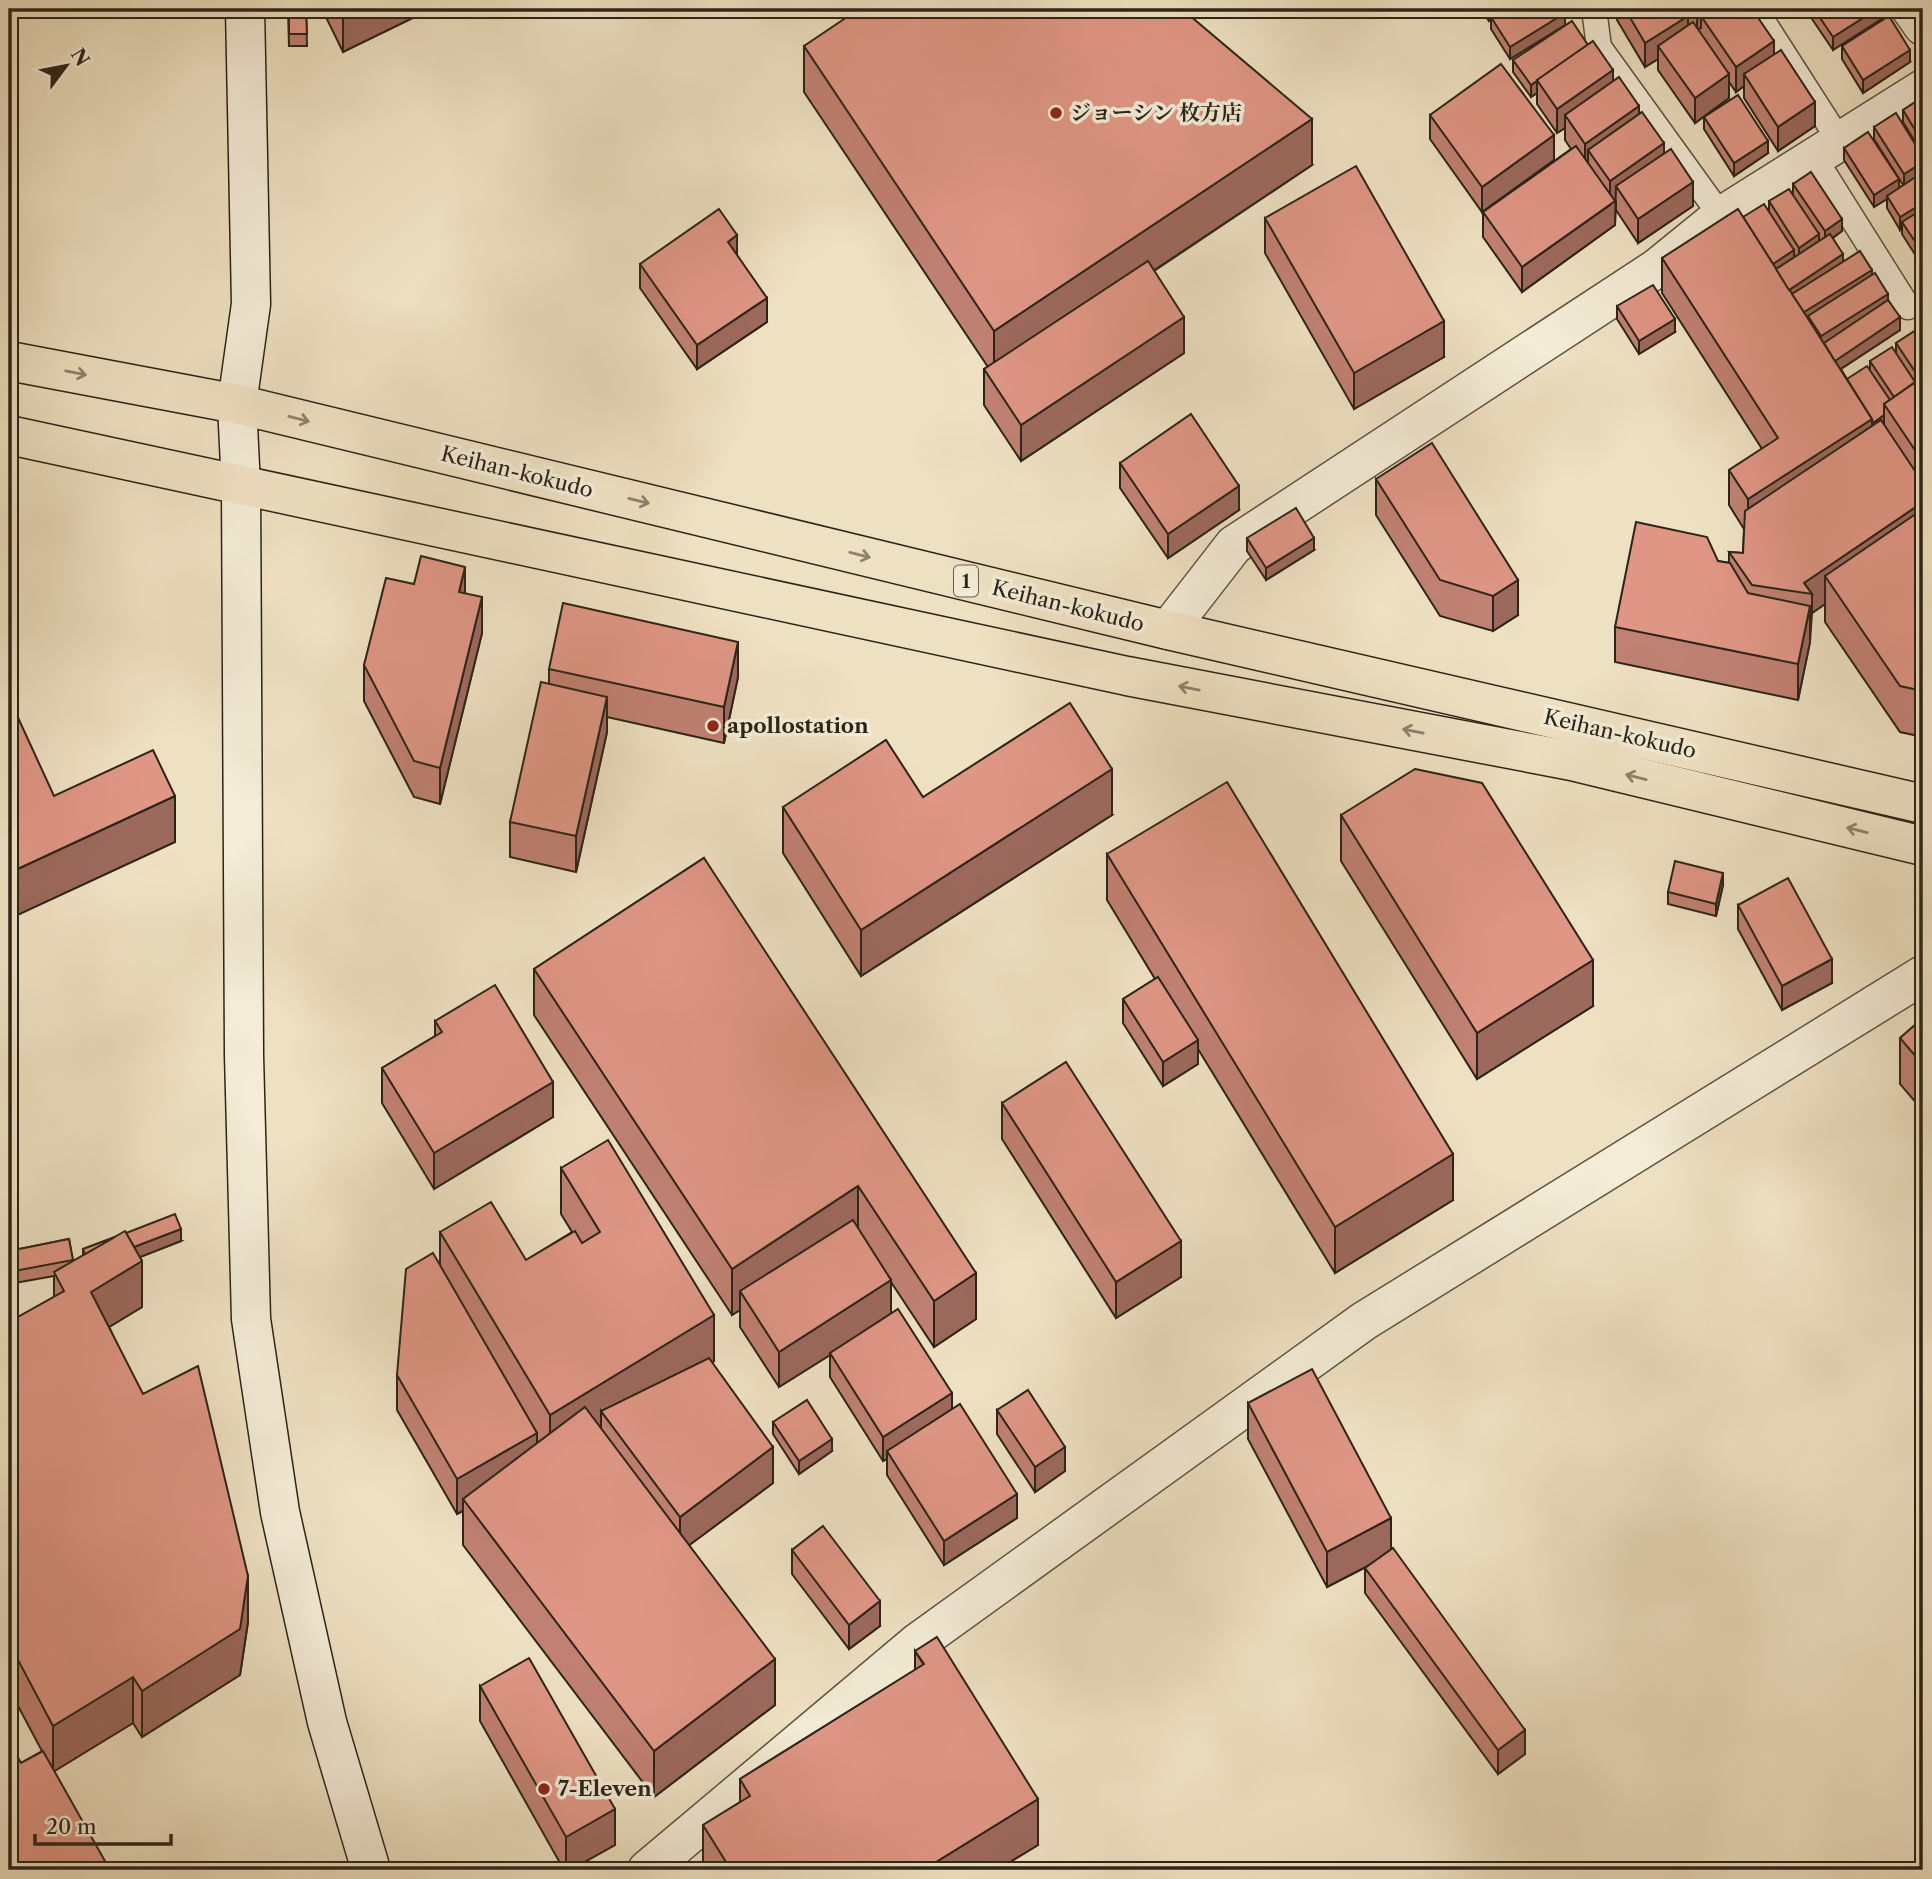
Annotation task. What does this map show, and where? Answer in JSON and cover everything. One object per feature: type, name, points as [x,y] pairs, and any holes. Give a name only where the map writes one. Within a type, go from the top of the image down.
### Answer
[{"type":"highway","name":"Keihan-kokudo","points":[[9,360],[237,404],[1168,631],[1923,804]]},
{"type":"highway","name":"Keihan-kokudo","points":[[9,435],[1127,676],[1572,761],[1923,846]]},
{"type":"street","points":[[245,9],[251,304],[237,404],[241,487],[244,1055],[251,1320],[280,1512],[327,1722],[371,1870]]},
{"type":"street","points":[[1911,9],[1923,26]]},
{"type":"street","points":[[1168,631],[1234,545],[1657,268],[1721,216],[1923,89]]},
{"type":"street","points":[[647,1870],[917,1643],[1364,1321],[1923,975]]},
{"type":"lane","points":[[1594,9],[1599,47],[1721,216]]},
{"type":"lane","points":[[1755,9],[1908,307]]},
{"type":"building","points":[[289,9],[306,9],[307,34],[289,34]]},
{"type":"building","points":[[340,9],[358,9],[343,16]]},
{"type":"building","points":[[859,9],[1182,9],[1312,119],[994,331],[804,46]]},
{"type":"building","points":[[1504,9],[1562,9],[1565,13],[1510,47],[1491,17]]},
{"type":"building","points":[[1625,9],[1683,9],[1688,16],[1645,43]]},
{"type":"building","points":[[1712,9],[1752,9],[1774,41],[1736,67],[1701,16]]},
{"type":"building","points":[[1814,9],[1877,9],[1833,37]]},
{"type":"building","points":[[1889,16],[1910,50],[1863,80],[1842,46]]},
{"type":"building","points":[[1572,21],[1588,45],[1531,85],[1513,60]]},
{"type":"building","points":[[1693,22],[1729,74],[1695,98],[1658,46]]},
{"type":"building","points":[[1593,41],[1613,70],[1557,109],[1537,80]]},
{"type":"building","points":[[1781,50],[1815,102],[1778,127],[1744,74]]},
{"type":"building","points":[[1501,64],[1554,135],[1482,187],[1430,115]]},
{"type":"building","points":[[1619,77],[1639,106],[1585,144],[1565,115]]},
{"type":"building","points":[[1738,95],[1768,141],[1734,163],[1704,117]]},
{"type":"building","points":[[1923,97],[1923,143],[1903,110]]},
{"type":"building","points":[[1642,112],[1664,143],[1610,181],[1588,150]]},
{"type":"building","points":[[1896,113],[1923,157],[1923,162],[1904,174],[1874,127]]},
{"type":"building","points":[[1868,132],[1899,179],[1874,195],[1844,148]]},
{"type":"building","points":[[1576,146],[1615,201],[1522,267],[1483,212]]},
{"type":"building","points":[[1671,149],[1693,182],[1638,219],[1616,186]]},
{"type":"building","points":[[1356,166],[1444,321],[1354,373],[1265,218]]},
{"type":"building","points":[[1811,172],[1842,219],[1825,231],[1793,184]]},
{"type":"building","points":[[1923,172],[1923,203],[1900,217],[1887,196]]},
{"type":"building","points":[[1789,189],[1819,234],[1799,248],[1769,201]]},
{"type":"building","points":[[1764,204],[1794,250],[1773,264],[1743,217]]},
{"type":"building","points":[[719,209],[737,235],[728,242],[767,298],[697,345],[640,264]]},
{"type":"building","points":[[1738,209],[1872,419],[1748,499],[1729,470],[1778,438],[1662,258]]},
{"type":"building","points":[[1923,209],[1923,239],[1916,243],[1902,222]]},
{"type":"building","points":[[1830,234],[1843,254],[1789,290],[1776,269]]},
{"type":"building","points":[[1860,251],[1872,270],[1804,312],[1792,294]]},
{"type":"building","points":[[1148,261],[1184,317],[1021,425],[984,369]]},
{"type":"building","points":[[1875,273],[1888,294],[1821,336],[1808,316]]},
{"type":"building","points":[[1653,285],[1675,319],[1639,341],[1617,306]]},
{"type":"building","points":[[1888,300],[1900,317],[1835,361],[1824,343]]},
{"type":"building","points":[[1916,330],[1923,341],[1923,377],[1920,379],[1896,343]]},
{"type":"building","points":[[1892,347],[1915,382],[1894,397],[1870,361]]},
{"type":"building","points":[[1867,366],[1890,400],[1884,404],[1884,415],[1873,423],[1847,379]]},
{"type":"building","points":[[1923,377],[1923,462],[1884,404]]},
{"type":"building","points":[[1191,414],[1239,486],[1168,534],[1120,463]]},
{"type":"building","points":[[1881,420],[1923,483],[1923,502],[1804,583],[1812,594],[1752,585],[1729,552],[1743,553],[1745,511]]},
{"type":"building","points":[[1432,443],[1518,580],[1493,596],[1440,580],[1376,479]]},
{"type":"building","points":[[1296,508],[1314,538],[1266,568],[1247,538]]},
{"type":"building","points":[[1923,509],[1923,691],[1900,686],[1825,576]]},
{"type":"building","points":[[1636,522],[1707,537],[1718,561],[1730,563],[1748,593],[1810,606],[1798,664],[1615,627]]},
{"type":"building","points":[[421,556],[465,567],[459,592],[482,597],[440,768],[414,761],[364,665],[386,578],[414,584]]},
{"type":"building","points":[[563,603],[738,642],[724,707],[549,669]]},
{"type":"building","points":[[541,682],[607,697],[576,836],[510,822]]},
{"type":"building","points":[[9,698],[54,796],[153,750],[175,796],[9,873]]},
{"type":"building","points":[[1070,703],[1112,769],[861,930],[783,807],[886,740],[923,797]]},
{"type":"building","points":[[1415,769],[1482,783],[1593,960],[1477,1033],[1341,815]]},
{"type":"building","points":[[1227,782],[1453,1154],[1335,1227],[1107,854]]},
{"type":"building","points":[[704,858],[976,1273],[934,1301],[858,1186],[732,1269],[534,969]]},
{"type":"building","points":[[1675,861],[1723,873],[1716,904],[1668,892]]},
{"type":"building","points":[[1788,878],[1832,959],[1782,986],[1738,905]]},
{"type":"building","points":[[1158,977],[1198,1040],[1163,1062],[1123,999]]},
{"type":"building","points":[[495,985],[553,1082],[434,1153],[382,1068],[442,1032],[435,1021]]},
{"type":"building","points":[[1923,1018],[1923,1065],[1900,1038]]},
{"type":"building","points":[[1066,1062],[1181,1241],[1116,1282],[1002,1103]]},
{"type":"building","points":[[608,1140],[714,1315],[550,1415],[440,1232],[491,1202],[526,1260],[575,1231],[582,1243],[600,1232],[561,1168]]},
{"type":"building","points":[[175,1214],[181,1229],[134,1247],[126,1233]]},
{"type":"building","points":[[853,1220],[891,1280],[779,1352],[740,1291]]},
{"type":"building","points":[[125,1231],[142,1261],[91,1292],[143,1394],[198,1366],[248,1576],[240,1629],[142,1691],[133,1677],[53,1726],[9,1643],[9,1322],[64,1291],[54,1272]]},
{"type":"building","points":[[115,1237],[85,1254],[83,1249]]},
{"type":"building","points":[[69,1239],[73,1260],[9,1272],[9,1251]]},
{"type":"building","points":[[433,1253],[537,1433],[457,1479],[397,1375],[406,1269]]},
{"type":"building","points":[[898,1309],[952,1393],[883,1437],[830,1353]]},
{"type":"building","points":[[709,1358],[773,1447],[680,1517],[601,1411]]},
{"type":"building","points":[[1312,1369],[1391,1518],[1327,1552],[1248,1403]]},
{"type":"building","points":[[1028,1390],[1065,1447],[1035,1467],[997,1410]]},
{"type":"building","points":[[807,1400],[832,1439],[799,1461],[773,1422]]},
{"type":"building","points":[[960,1404],[1017,1494],[944,1541],[887,1451]]},
{"type":"building","points":[[585,1407],[775,1659],[654,1751],[463,1499]]},
{"type":"building","points":[[823,1526],[880,1601],[849,1625],[792,1550]]},
{"type":"building","points":[[1393,1548],[1525,1730],[1498,1750],[1365,1568]]},
{"type":"building","points":[[937,1637],[1038,1799],[923,1870],[731,1870],[703,1825],[750,1796],[740,1779],[924,1664],[915,1651]]},
{"type":"building","points":[[529,1658],[615,1809],[566,1837],[480,1686]]},
{"type":"building","points":[[9,1742],[21,1763],[43,1751],[110,1870],[9,1870]]},
{"type":"place","name":"ジョーシン 枚方店","points":[[1056,113]]},
{"type":"place","name":"apollostation","points":[[713,726]]},
{"type":"place","name":"7-Eleven","points":[[544,1789]]}]
